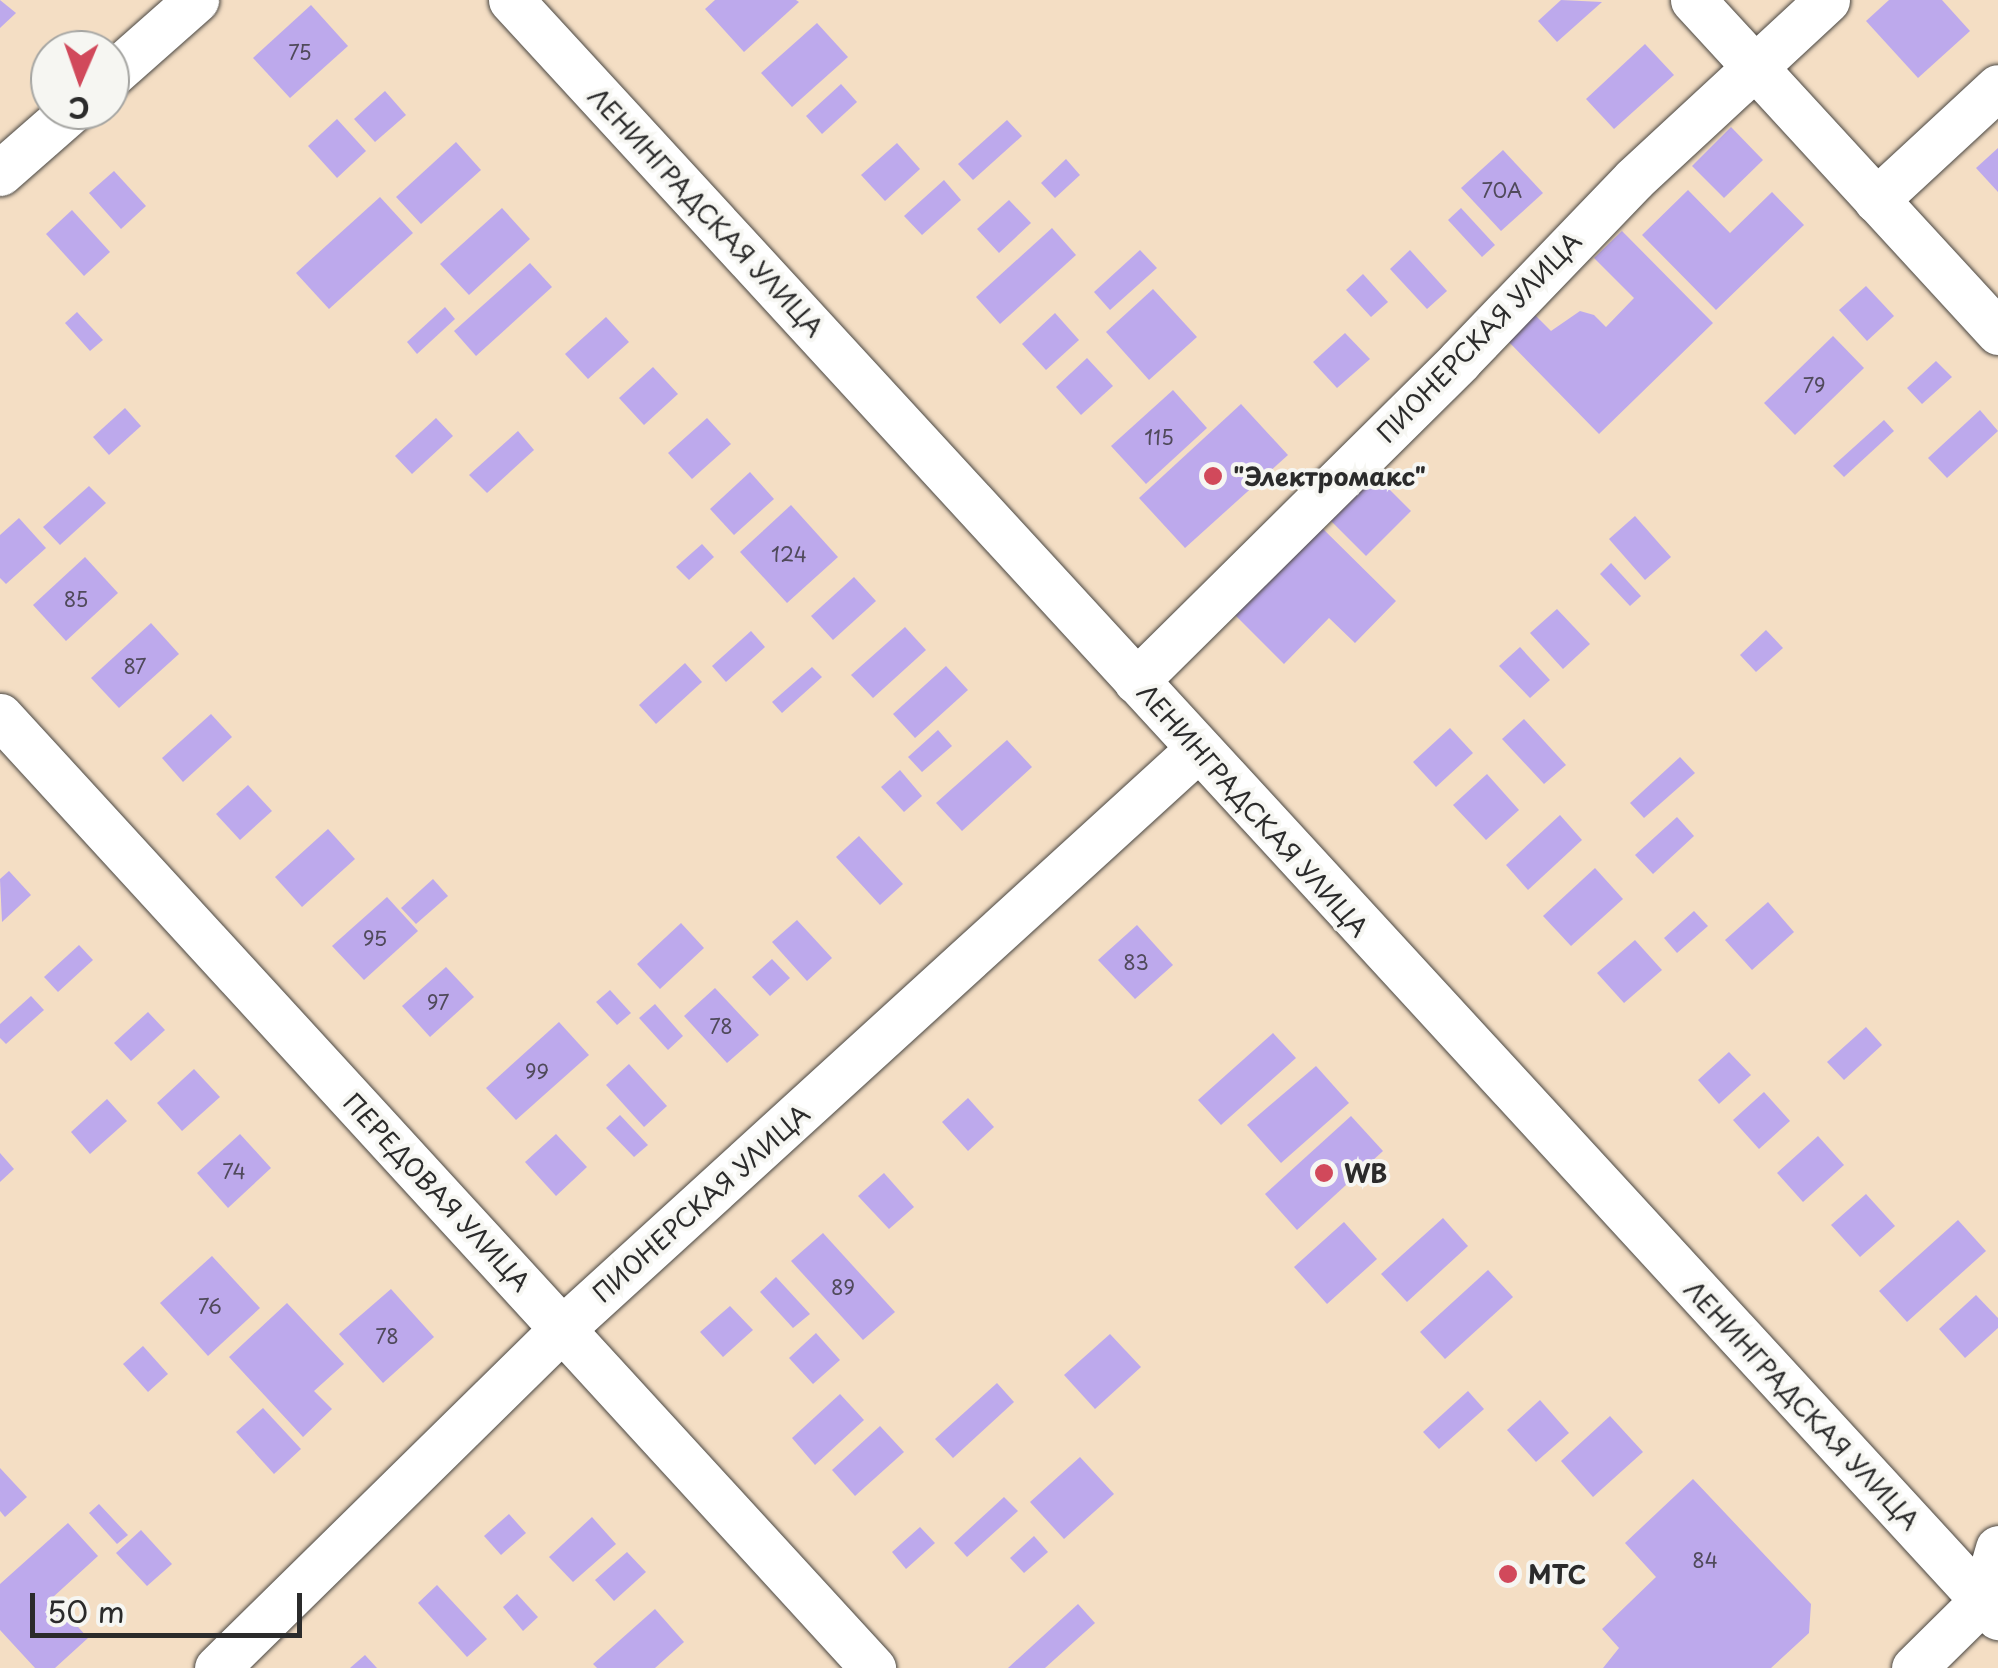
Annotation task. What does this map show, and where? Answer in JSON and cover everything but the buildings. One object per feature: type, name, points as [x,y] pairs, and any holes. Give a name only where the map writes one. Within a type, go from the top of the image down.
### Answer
[{"type":"street","points":[[130,58],[196,0]]},
{"type":"street","name":"ЛЕНИНГРАДСКАЯ УЛИЦА","points":[[512,0],[1197,750],[1990,1608]]},
{"type":"street","points":[[1694,0],[1998,332]]},
{"type":"street","name":"ПИОНЕРСКАЯ УЛИЦА","points":[[1136,681],[1458,361],[1634,179],[1756,70],[1827,0]]},
{"type":"street","points":[[1876,200],[1998,87]]},
{"type":"street","points":[[0,173],[49,130]]},
{"type":"street","name":"ПЕРЕДОВАЯ УЛИЦА","points":[[0,716],[873,1668]]},
{"type":"street","name":"ПИОНЕРСКАЯ УЛИЦА","points":[[217,1668],[562,1329],[1197,750]]},
{"type":"street","points":[[1914,1668],[1990,1608],[1998,1548]]},
{"type":"place","name":"\"Электромакс\"","points":[[1213,476]]},
{"type":"place","name":"WB","points":[[1324,1173]]},
{"type":"place","name":"МТС","points":[[1508,1574]]}]
